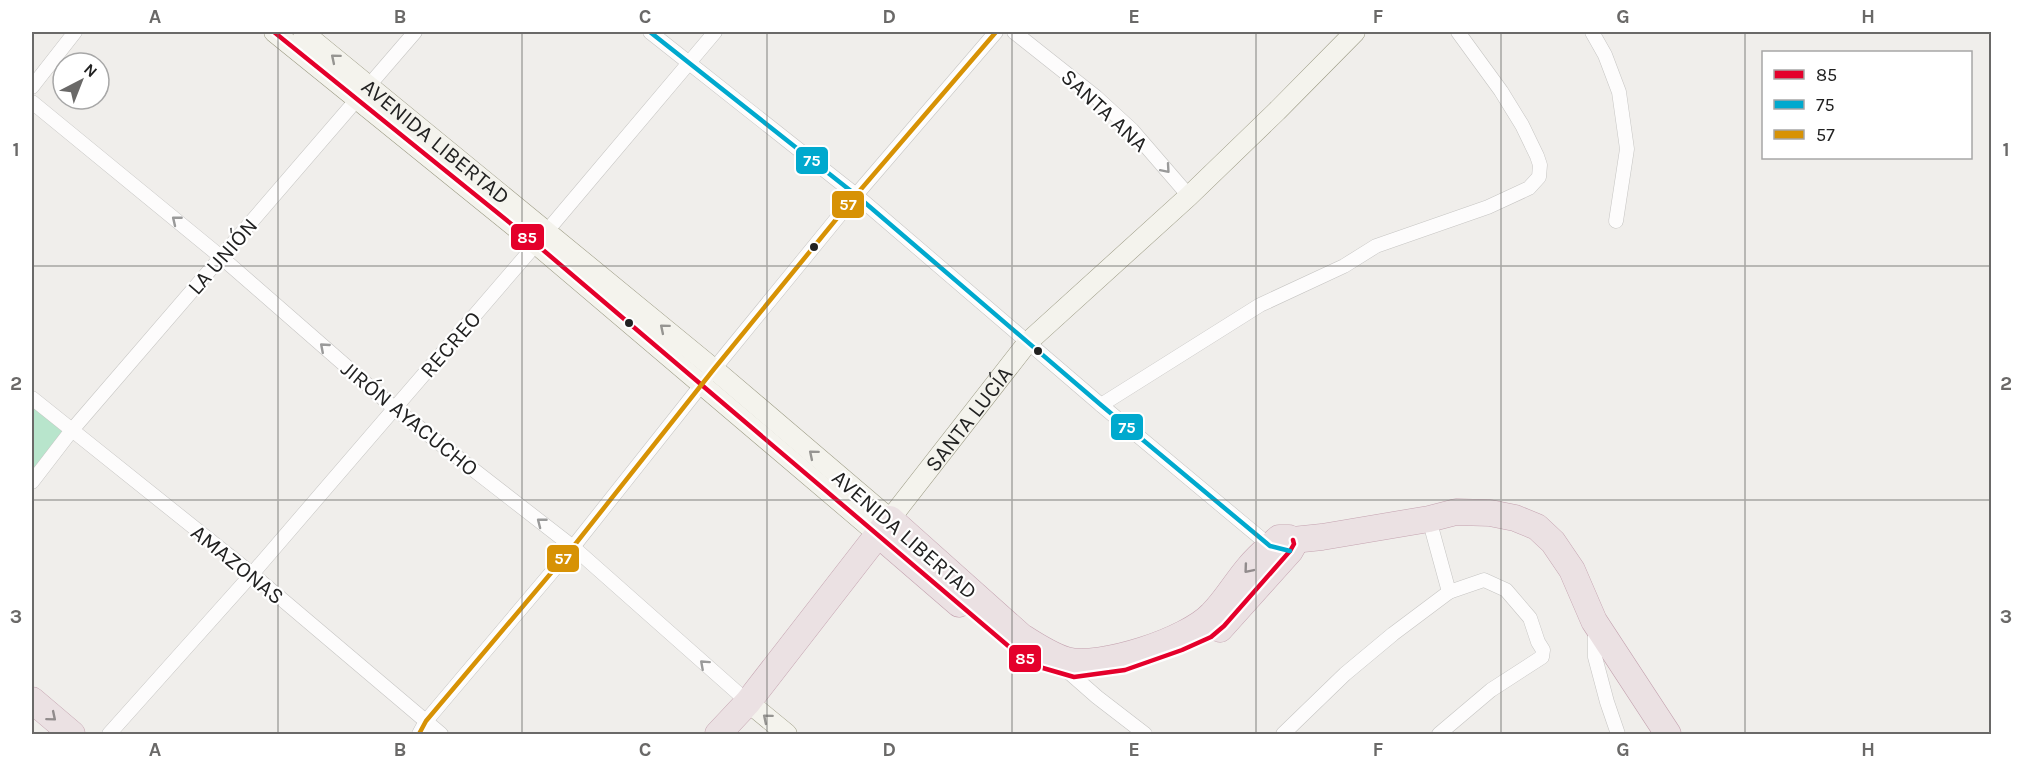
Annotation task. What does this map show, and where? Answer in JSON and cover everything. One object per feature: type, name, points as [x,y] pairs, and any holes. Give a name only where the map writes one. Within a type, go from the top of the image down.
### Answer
[{"type":"highway","points":[[1043,651],[1067,660],[1085,662],[1117,657],[1159,644],[1192,630],[1212,615],[1250,565],[1285,546],[1456,512],[1490,513],[1515,518],[1537,527],[1553,542],[1572,570],[1594,621],[1668,735]]},
{"type":"highway","name":"AVENIDA LIBERTAD","points":[[884,527],[1043,651]]},
{"type":"highway","name":"AVENIDA LIBERTAD","points":[[884,527],[1013,650],[1036,666],[1074,677]]},
{"type":"highway","name":"SANTA LUCÍA","points":[[718,735],[748,702],[884,527]]},
{"type":"highway","points":[[1074,677],[1125,670],[1211,638],[1224,626],[1285,546]]},
{"type":"highway","points":[[32,700],[72,735]]},
{"type":"main road","name":"AVENIDA LIBERTAD","points":[[274,32],[362,92],[542,237],[884,527]]},
{"type":"main road","name":"AVENIDA LIBERTAD","points":[[303,32],[362,92]]},
{"type":"main road","name":"SANTA LUCÍA","points":[[884,527],[1028,342],[1189,196],[1354,32]]},
{"type":"main road","name":"JIRÓN AYACUCHO","points":[[748,702],[787,735]]},
{"type":"street","points":[[32,87],[75,32]]},
{"type":"street","name":"LA UNIÓN","points":[[32,482],[72,430],[415,32]]},
{"type":"street","points":[[650,32],[856,195],[1101,405],[1285,546]]},
{"type":"street","name":"RECREO","points":[[109,735],[252,574],[715,32]]},
{"type":"street","points":[[419,735],[426,721],[573,547],[708,376],[856,195],[996,32]]},
{"type":"street","name":"SANTA ANA","points":[[1014,32],[1096,97],[1132,130],[1189,196]]},
{"type":"street","points":[[1101,405],[1260,305],[1344,266],[1376,246],[1488,207],[1529,188],[1539,177],[1540,165],[1522,125],[1501,91],[1458,32]]},
{"type":"street","points":[[1592,32],[1605,55],[1619,92],[1626,139],[1627,149],[1616,221]]},
{"type":"street","name":"JIRÓN AYACUCHO","points":[[32,102],[220,257],[394,408],[573,547],[748,702]]},
{"type":"street","name":"AMAZONAS","points":[[32,398],[252,574],[441,735]]},
{"type":"street","points":[[1429,519],[1449,592]]},
{"type":"street","points":[[1283,735],[1345,674],[1393,634],[1449,592],[1484,580],[1506,590],[1530,618],[1543,650],[1542,657],[1491,690],[1440,735]]},
{"type":"street","points":[[1594,621],[1595,657],[1606,702],[1618,735]]},
{"type":"street","name":"AVENIDA LIBERTAD","points":[[1043,651],[1074,677]]},
{"type":"street","points":[[1074,677],[1145,735]]},
{"type":"green space","points":[[32,405],[65,434],[32,470]]},
{"type":"transit line","name":"85","points":[[274,32],[536,244],[1013,650],[1036,666],[1074,677],[1125,670],[1211,637],[1224,626],[1290,551],[1294,544],[1293,540]]},
{"type":"transit line","name":"75","points":[[650,32],[856,195],[1270,546],[1290,551]]},
{"type":"transit line","name":"57","points":[[419,734],[426,721],[573,547],[856,195],[996,32]]}]
